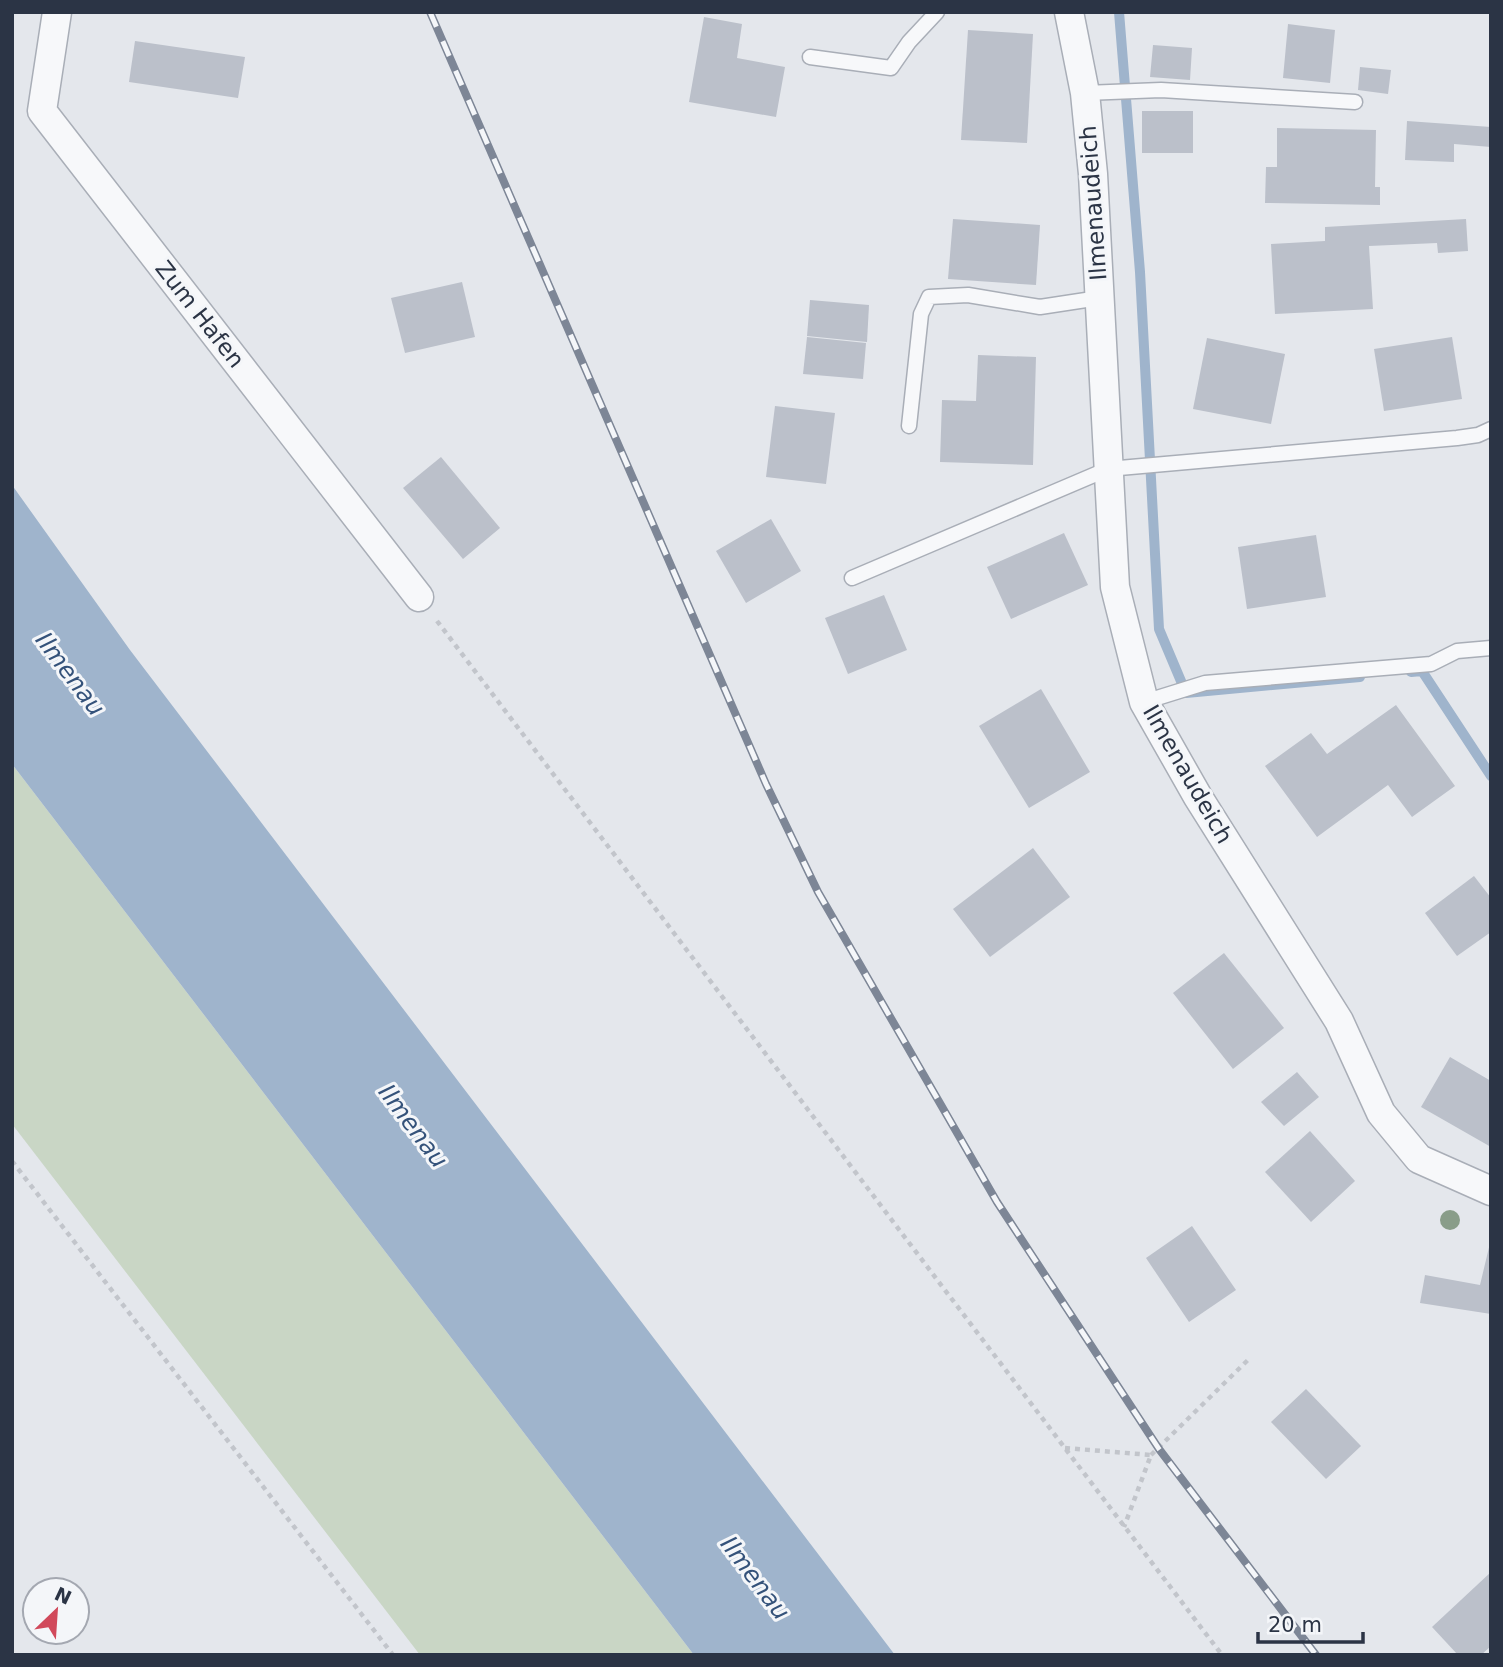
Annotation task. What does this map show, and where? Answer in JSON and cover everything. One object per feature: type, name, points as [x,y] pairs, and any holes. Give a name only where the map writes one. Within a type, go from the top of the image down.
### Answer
[{"type":"street","name":"Zum Hafen","points":[[57,12],[42,111],[419,597]]},
{"type":"street","name":"Ilmenaudeich","points":[[1069,12],[1085,93],[1100,299],[1115,587],[1144,702],[1198,797],[1339,1021],[1381,1113],[1419,1158],[1491,1191]]},
{"type":"lane","points":[[810,57],[891,68],[909,42],[937,12]]},
{"type":"lane","points":[[1085,93],[1161,90],[1355,102]]},
{"type":"lane","points":[[909,426],[921,314],[929,297],[968,295],[1040,307],[1100,299]]},
{"type":"lane","points":[[852,578],[1108,469],[1468,437],[1491,429]]},
{"type":"lane","points":[[1144,702],[1199,685],[1431,664],[1457,651],[1491,648]]},
{"type":"path","points":[[419,597],[1222,1655]]},
{"type":"path","points":[[12,1161],[393,1655]]},
{"type":"path","points":[[1124,1527],[1151,1455],[1251,1357]]},
{"type":"path","points":[[1064,1448],[1151,1455]]},
{"type":"green space","points":[[12,764],[694,1655],[420,1655],[12,1124]]},
{"type":"water","name":"Ilmenau","points":[[12,485],[130,650],[895,1655],[694,1655],[12,764]]},
{"type":"building","points":[[704,17],[742,24],[737,58],[785,67],[776,117],[689,102]]},
{"type":"building","points":[[1288,24],[1335,30],[1330,83],[1283,78]]},
{"type":"building","points":[[968,30],[1033,34],[1027,143],[961,140]]},
{"type":"building","points":[[135,41],[245,57],[238,98],[129,82]]},
{"type":"building","points":[[1153,45],[1192,48],[1190,80],[1150,77]]},
{"type":"building","points":[[1360,67],[1391,70],[1388,94],[1358,90]]},
{"type":"building","points":[[1142,111],[1193,111],[1193,153],[1142,153]]},
{"type":"building","points":[[1407,121],[1491,127],[1491,147],[1454,144],[1454,162],[1405,160]]},
{"type":"building","points":[[1277,128],[1376,130],[1375,187],[1380,187],[1380,205],[1265,203],[1266,167],[1277,167]]},
{"type":"building","points":[[953,219],[1040,225],[1036,285],[948,279]]},
{"type":"building","points":[[1466,219],[1468,251],[1438,253],[1437,243],[1369,246],[1373,309],[1275,314],[1271,244],[1325,241],[1325,227]]},
{"type":"building","points":[[462,282],[475,337],[405,353],[391,298]]},
{"type":"building","points":[[810,300],[869,305],[867,342],[807,336]]},
{"type":"building","points":[[807,337],[866,343],[863,379],[803,374]]},
{"type":"building","points":[[1452,337],[1462,399],[1384,411],[1374,349]]},
{"type":"building","points":[[1207,338],[1285,354],[1271,424],[1193,409]]},
{"type":"building","points":[[978,355],[1036,357],[1033,465],[940,462],[942,400],[976,401]]},
{"type":"building","points":[[775,406],[835,413],[826,484],[766,477]]},
{"type":"building","points":[[441,457],[500,528],[463,559],[403,488]]},
{"type":"building","points":[[771,519],[801,571],[746,603],[716,551]]},
{"type":"building","points":[[1064,533],[1088,585],[1011,619],[987,567]]},
{"type":"building","points":[[1316,535],[1326,597],[1247,609],[1238,547]]},
{"type":"building","points":[[884,595],[907,650],[848,674],[825,618]]},
{"type":"building","points":[[1041,689],[1090,772],[1029,808],[979,726]]},
{"type":"building","points":[[1396,705],[1455,786],[1412,817],[1388,785],[1317,837],[1265,766],[1311,733],[1327,754]]},
{"type":"building","points":[[1033,848],[1070,897],[990,957],[953,909]]},
{"type":"building","points":[[1474,876],[1491,898],[1491,932],[1457,956],[1425,913]]},
{"type":"building","points":[[1224,953],[1284,1028],[1233,1069],[1173,993]]},
{"type":"building","points":[[1450,1057],[1491,1081],[1491,1147],[1421,1107]]},
{"type":"building","points":[[1297,1072],[1319,1097],[1284,1126],[1261,1102]]},
{"type":"building","points":[[1310,1131],[1355,1181],[1311,1222],[1265,1172]]},
{"type":"building","points":[[1192,1226],[1236,1290],[1189,1322],[1146,1258]]},
{"type":"building","points":[[1491,1239],[1491,1314],[1420,1303],[1425,1275],[1480,1285]]},
{"type":"building","points":[[1306,1389],[1361,1446],[1326,1479],[1271,1422]]},
{"type":"building","points":[[1491,1572],[1491,1646],[1481,1655],[1458,1655],[1432,1627]]},
{"type":"waterway","points":[[1119,12],[1140,272],[1159,629],[1186,693],[1360,677]]},
{"type":"waterway","points":[[1411,672],[1422,671],[1491,776]]},
{"type":"railway","points":[[430,12],[766,784],[818,892],[997,1202],[1159,1449],[1316,1655]]}]
